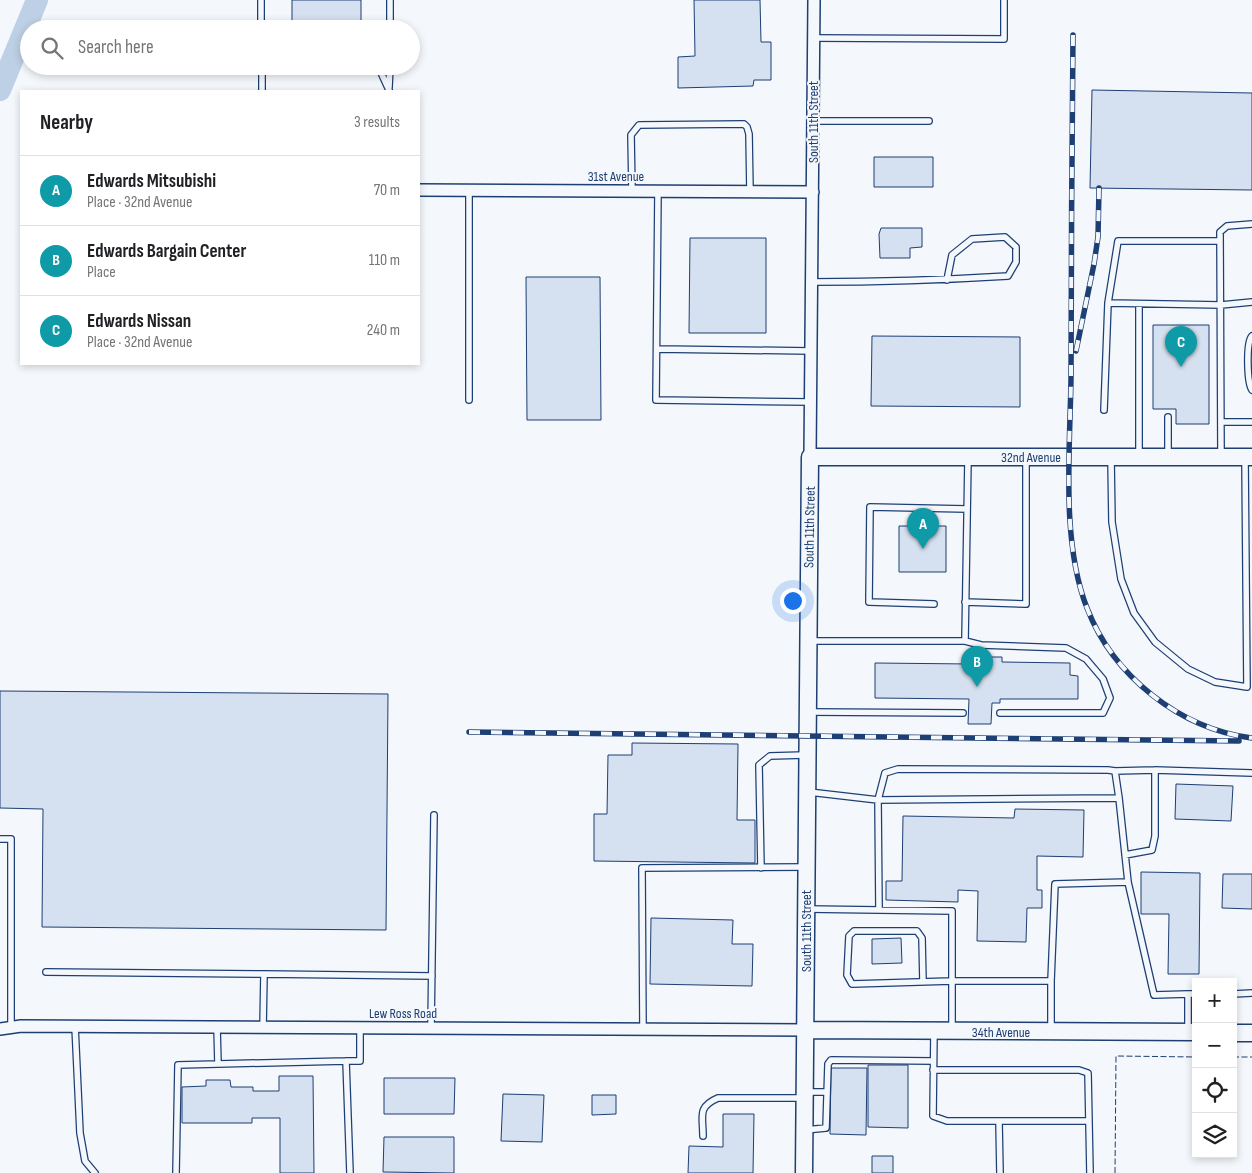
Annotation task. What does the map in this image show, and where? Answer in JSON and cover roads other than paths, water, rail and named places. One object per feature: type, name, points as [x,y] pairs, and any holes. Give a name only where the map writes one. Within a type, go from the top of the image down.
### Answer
[{"type":"street","name":"South 11th Street","points":[[804,1173],[814,0]]},
{"type":"street","name":"31st Avenue","points":[[420,190],[813,192]]},
{"type":"street","name":"32nd Avenue","points":[[810,456],[1249,457]]},
{"type":"street","name":"Lew Ross Road","points":[[6,1028],[75,1026],[806,1030]]},
{"type":"street","name":"34th Avenue","points":[[806,1030],[1192,1032]]},
{"type":"street","points":[[1237,1033],[1252,1033]]},
{"type":"lane","points":[[261,0],[261,20]]},
{"type":"lane","points":[[390,0],[390,20]]},
{"type":"lane","points":[[814,38],[1004,40],[1004,0]]},
{"type":"lane","points":[[262,90],[263,75]]},
{"type":"lane","points":[[382,75],[390,90]]},
{"type":"lane","points":[[390,75],[390,90]]},
{"type":"lane","points":[[813,121],[929,121]]},
{"type":"lane","points":[[632,191],[631,135],[639,125],[744,124],[749,134],[750,192]]},
{"type":"lane","points":[[468,400],[469,190]]},
{"type":"lane","points":[[658,191],[656,400],[810,402]]},
{"type":"lane","points":[[1221,457],[1220,232],[1227,226],[1252,224]]},
{"type":"lane","points":[[812,282],[947,280],[1008,276],[1016,262],[1016,246],[1005,237],[972,239],[952,255],[947,280]]},
{"type":"lane","points":[[1104,410],[1108,303],[1118,240],[1220,241]]},
{"type":"lane","points":[[1108,303],[1221,305],[1252,302]]},
{"type":"lane","points":[[1139,304],[1139,457]]},
{"type":"lane","points":[[1252,336],[1249,343],[1248,384],[1252,390]]},
{"type":"lane","points":[[657,349],[811,351]]},
{"type":"lane","points":[[1168,417],[1168,457]]},
{"type":"lane","points":[[1221,422],[1252,422]]},
{"type":"lane","points":[[964,641],[968,456]]},
{"type":"lane","points":[[965,602],[1026,604],[1026,456]]},
{"type":"lane","points":[[1111,457],[1112,522],[1122,578],[1134,613],[1155,642],[1188,669],[1215,682],[1247,687],[1249,457]]},
{"type":"lane","points":[[934,604],[869,602],[870,507],[967,509]]},
{"type":"lane","points":[[808,641],[964,641],[982,645],[1066,648],[1086,659],[1103,679],[1110,698],[1103,713],[1000,713]]},
{"type":"lane","points":[[808,712],[963,713]]},
{"type":"lane","points":[[761,868],[759,765],[770,756],[807,755]]},
{"type":"lane","points":[[879,910],[878,800],[885,773],[898,769],[1155,770],[1252,773]]},
{"type":"lane","points":[[1125,855],[1152,850],[1155,836],[1155,770]]},
{"type":"lane","points":[[1116,771],[1128,882],[1154,995],[1192,994]]},
{"type":"lane","points":[[807,792],[878,800],[1119,798]]},
{"type":"lane","points":[[431,1028],[434,815]]},
{"type":"lane","points":[[0,839],[11,839],[6,1028]]},
{"type":"lane","points":[[643,1030],[642,868],[807,867]]},
{"type":"lane","points":[[1051,1032],[1055,884],[1128,882]]},
{"type":"lane","points":[[806,909],[952,911],[952,1032]]},
{"type":"lane","points":[[923,982],[922,938],[917,931],[854,931],[849,936],[847,975],[852,984],[1051,982]]},
{"type":"lane","points":[[46,972],[432,976]]},
{"type":"lane","points":[[263,1028],[264,974]]},
{"type":"lane","points":[[1237,994],[1252,993]]},
{"type":"lane","points":[[1188,994],[1192,1032]]},
{"type":"lane","points":[[75,1026],[80,1133],[85,1160],[95,1173]]},
{"type":"lane","points":[[217,1027],[218,1064]]},
{"type":"lane","points":[[176,1173],[178,1065],[360,1060],[360,1028]]},
{"type":"lane","points":[[934,1032],[933,1116],[947,1121],[1089,1121]]},
{"type":"lane","points":[[804,1130],[826,1128],[828,1064],[831,1060],[933,1061]]},
{"type":"lane","points":[[346,1061],[350,1173]]},
{"type":"lane","points":[[933,1070],[1079,1070],[1088,1072],[1090,1173]]},
{"type":"lane","points":[[702,1136],[703,1108],[706,1103],[718,1098],[805,1095],[827,1092]]},
{"type":"lane","points":[[999,1122],[1000,1173]]},
{"type":"waterway","points":[[29,20],[37,0]]},
{"type":"waterway","points":[[0,90],[20,41]]},
{"type":"railway","points":[[1073,35],[1069,495],[1073,554],[1079,582],[1087,608],[1099,633],[1114,656],[1132,677],[1152,695],[1175,711],[1225,733],[1252,738]]},
{"type":"railway","points":[[1076,351],[1098,237],[1099,188]]},
{"type":"railway","points":[[469,732],[1239,741]]},
{"type":"place","name":"Edwards Nissan","points":[[1181,367]]},
{"type":"place","name":"Edwards Mitsubishi","points":[[923,549]]},
{"type":"place","name":"Edwards Bargain Center","points":[[977,687]]}]
